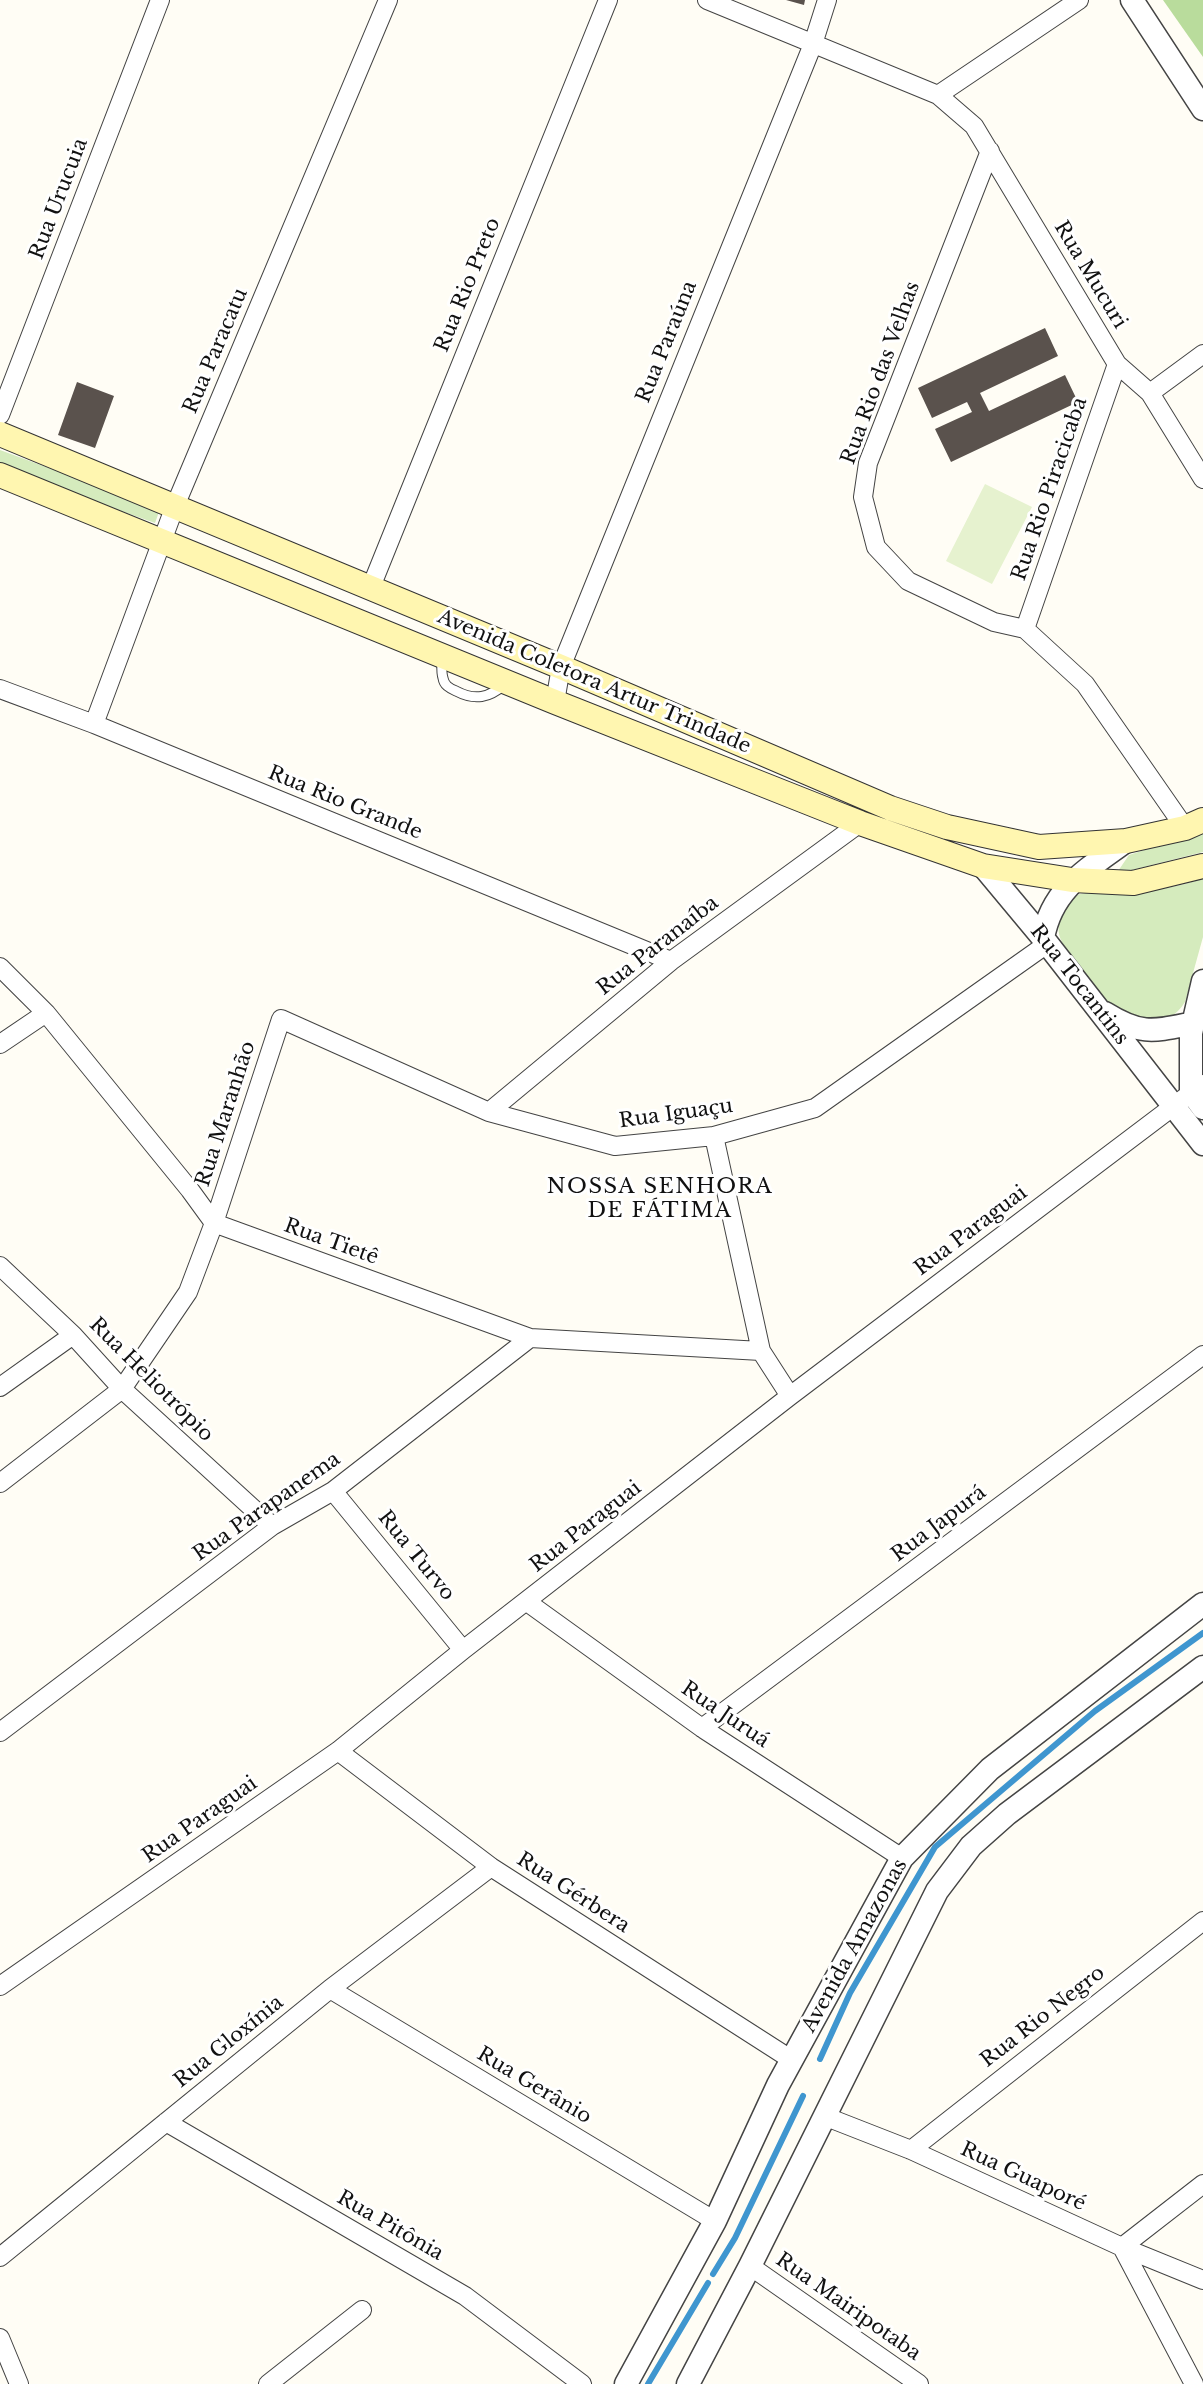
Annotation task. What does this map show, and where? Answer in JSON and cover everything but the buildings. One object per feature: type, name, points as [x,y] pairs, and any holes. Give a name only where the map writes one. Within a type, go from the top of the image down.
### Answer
[{"type":"main road","name":"Avenida Coletora Artur Trindade","points":[[0,434],[561,667],[890,807],[947,827],[1039,847],[1126,841],[1194,824]]},
{"type":"main road","name":"Avenida Coletora Artur Trindade","points":[[0,475],[507,683],[860,822],[983,866],[1072,880],[1133,883],[1203,866]]},
{"type":"street","name":"Rua Urucuia","points":[[0,415],[160,0]]},
{"type":"street","name":"Rua Paracatu","points":[[94,724],[175,506],[388,0]]},
{"type":"street","name":"Rua Rio Preto","points":[[370,587],[608,0]]},
{"type":"street","name":"Rua Mucuri","points":[[707,0],[938,95],[974,126],[1117,364],[1150,393],[1203,479]]},
{"type":"street","name":"Rua Paraúna","points":[[555,702],[561,667],[813,44],[827,0]]},
{"type":"street","points":[[938,95],[1080,0]]},
{"type":"street","points":[[1132,0],[1203,109]]},
{"type":"street","name":"Rua Rio das Velhas","points":[[990,151],[868,463],[863,497],[876,547],[908,581],[994,622],[1025,629],[1085,684],[1194,824]]},
{"type":"street","points":[[1150,393],[1203,354]]},
{"type":"street","name":"Rua Rio Piracicaba","points":[[1025,629],[1117,364]]},
{"type":"street","name":"Rua Rio Grande","points":[[0,689],[94,724],[671,961]]},
{"type":"street","name":"Rua Paranaíba","points":[[489,1112],[671,961],[860,822]]},
{"type":"street","points":[[1045,941],[1046,918],[1072,880],[1126,841]]},
{"type":"street","name":"Rua Tocantins","points":[[983,866],[1099,1009],[1193,1097],[1203,1144]]},
{"type":"street","name":"Rua Iguaçu","points":[[281,1019],[489,1112],[615,1146],[714,1136],[815,1108],[1045,941]]},
{"type":"street","points":[[0,967],[46,1013],[190,1190],[214,1223]]},
{"type":"street","points":[[1193,1097],[1191,1033],[1203,981]]},
{"type":"street","points":[[1099,1009],[1132,1028],[1148,1031],[1194,1023]]},
{"type":"street","points":[[0,1044],[46,1013]]},
{"type":"street","name":"Rua Maranhão","points":[[0,1483],[122,1389],[188,1292],[214,1223],[281,1019]]},
{"type":"street","name":"Rua Paraguai","points":[[0,1986],[338,1751],[463,1650],[790,1396],[1193,1097]]},
{"type":"street","points":[[714,1136],[761,1351],[790,1396]]},
{"type":"street","name":"Rua Tietê","points":[[214,1223],[530,1338],[761,1351]]},
{"type":"street","name":"Rua Heliotrópio","points":[[0,1266],[73,1335],[122,1389],[272,1526]]},
{"type":"street","points":[[0,1387],[73,1335]]},
{"type":"street","name":"Rua Parapanema","points":[[0,1732],[272,1526],[333,1491],[530,1338]]},
{"type":"street","name":"Rua Japurá","points":[[702,1728],[1203,1355]]},
{"type":"street","name":"Rua Turvo","points":[[333,1491],[463,1650]]},
{"type":"street","name":"Rua Juruá","points":[[527,1602],[702,1728],[902,1858]]},
{"type":"street","name":"Avenida Amazonas","points":[[626,2384],[715,2221],[778,2085],[902,1858],[990,1769],[1203,1604]]},
{"type":"street","points":[[688,2384],[750,2266],[937,1891],[971,1846],[1007,1814],[1203,1667]]},
{"type":"street","name":"Rua Gérbera","points":[[338,1751],[491,1868],[792,2060]]},
{"type":"street","name":"Rua Gloxínia","points":[[0,2257],[330,1989],[491,1868]]},
{"type":"street","name":"Rua Rio Negro","points":[[911,2150],[1203,1920]]},
{"type":"street","name":"Rua Gerânio","points":[[330,1989],[715,2221]]},
{"type":"street","name":"Rua Guaporé","points":[[824,2116],[911,2150],[1122,2247],[1203,2280]]},
{"type":"street","name":"Rua Pitônia","points":[[166,2122],[465,2296],[582,2384]]},
{"type":"street","points":[[1194,2384],[1122,2247],[1203,2184]]},
{"type":"street","name":"Rua Mairipotaba","points":[[750,2266],[919,2384]]},
{"type":"street","points":[[268,2384],[362,2310]]},
{"type":"street","points":[[0,2338],[19,2384]]},
{"type":"green space","points":[[1163,0],[1203,0],[1203,57]]},
{"type":"green space","points":[[0,450],[160,509],[155,523],[0,468]]},
{"type":"green space","points":[[985,484],[1032,507],[992,584],[946,561]]},
{"type":"green space","points":[[1203,831],[1203,852],[1116,874],[1129,855]]},
{"type":"green space","points":[[1203,879],[1203,937],[1185,1002],[1177,1012],[1157,1021],[1135,1018],[1113,1007],[1104,1000],[1069,955],[1061,940],[1059,920],[1065,907],[1080,894],[1143,892]]},
{"type":"waterway","points":[[820,2059],[850,1993],[935,1847],[1095,1711],[1203,1633]]},
{"type":"waterway","points":[[713,2274],[735,2238],[803,2096]]},
{"type":"waterway","points":[[648,2384],[708,2283]]},
{"type":"district","name":"NOSSA SENHORA DE FÁTIMA","points":[[660,1199]]}]
